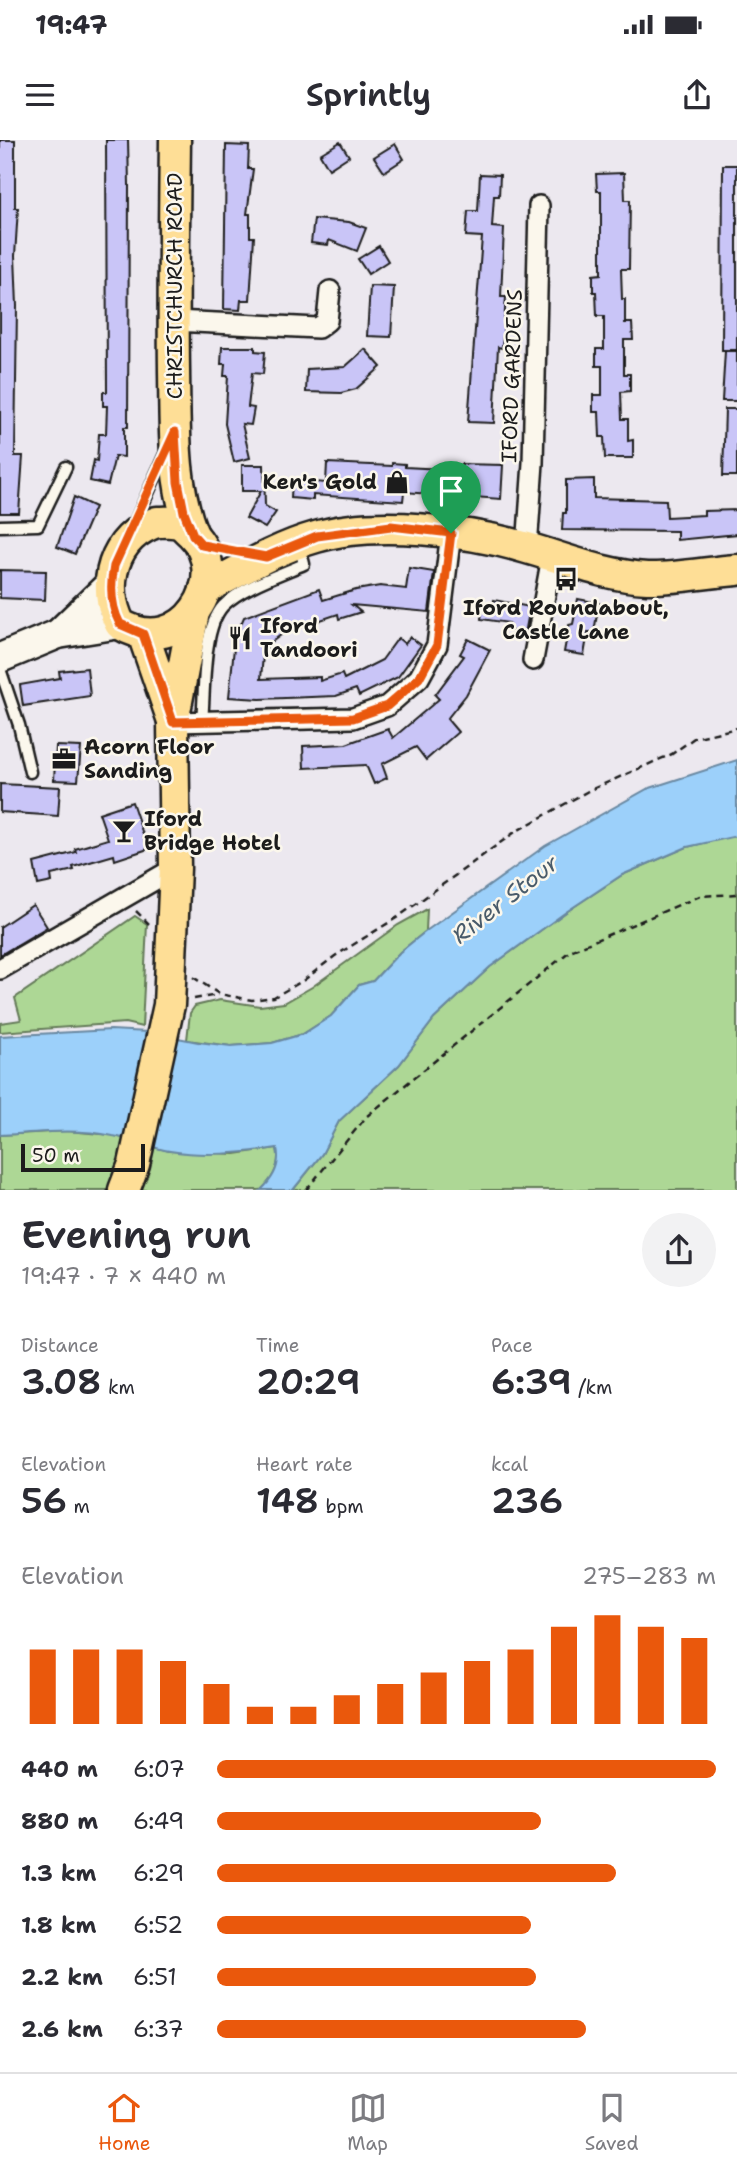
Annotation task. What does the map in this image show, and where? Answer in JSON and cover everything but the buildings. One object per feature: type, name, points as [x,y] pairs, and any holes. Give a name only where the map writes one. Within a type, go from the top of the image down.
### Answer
[{"type":"main road","name":"CHRISTCHURCH ROAD","points":[[175,140],[175,432],[178,482],[184,512],[198,540]]},
{"type":"main road","points":[[157,522],[178,482]]},
{"type":"main road","points":[[173,722],[131,629],[114,612],[111,583],[114,566],[128,538],[139,528],[157,522],[177,523],[198,540],[266,557]]},
{"type":"main road","points":[[131,629],[163,633],[182,626],[199,600],[266,557],[317,536],[391,526],[451,533],[647,578],[737,569]]},
{"type":"main road","points":[[129,1177],[181,1002],[173,972],[173,722],[207,567],[198,540]]},
{"type":"street","name":"IFORD GARDENS","points":[[533,660],[540,552],[533,463],[539,206]]},
{"type":"street","points":[[174,321],[318,328],[327,321],[330,291]]},
{"type":"street","points":[[173,722],[353,718],[387,706],[419,678],[437,645],[451,533]]},
{"type":"street","points":[[58,634],[111,583]]},
{"type":"street","points":[[0,658],[58,634],[131,629]]},
{"type":"street","points":[[0,969],[175,868]]},
{"type":"lane","name":"CHRISTCHURCH ROAD","points":[[128,538],[175,432]]},
{"type":"lane","points":[[0,526],[38,525],[66,467]]},
{"type":"lane","points":[[202,722],[209,641],[215,619],[224,605],[242,593],[304,564],[299,544]]},
{"type":"lane","points":[[0,669],[19,725],[30,772]]},
{"type":"path","points":[[181,1002],[219,994],[252,1000],[274,996],[304,980],[335,956],[398,917],[515,832],[588,791],[671,754],[694,738],[737,728]]},
{"type":"path","points":[[306,1190],[367,1116],[570,951],[700,896],[737,894]]},
{"type":"path","points":[[173,972],[188,974],[219,994]]},
{"type":"green space","points":[[737,836],[737,1190],[293,1190],[322,1154],[339,1121],[399,1065],[434,1019],[490,967],[622,875],[687,847]]},
{"type":"green space","points":[[427,909],[426,931],[400,952],[373,981],[359,985],[331,1016],[303,1034],[272,1043],[231,1046],[187,1040],[190,1013],[195,1006],[220,1000],[260,1006],[284,1003],[312,987],[398,925]]},
{"type":"green space","points":[[135,916],[147,924],[142,1027],[125,1023],[0,1032],[0,1023],[21,1020],[15,998]]},
{"type":"green space","points":[[67,1131],[112,1135],[169,1151],[235,1154],[277,1148],[278,1160],[273,1176],[261,1190],[0,1190],[0,1135]]},
{"type":"water","name":"River Stour","points":[[737,760],[737,836],[687,847],[622,875],[490,967],[434,1019],[399,1065],[339,1121],[322,1154],[293,1190],[261,1190],[275,1171],[277,1148],[196,1154],[163,1150],[120,1137],[85,1132],[0,1135],[0,1036],[111,1030],[148,1032],[231,1046],[272,1043],[303,1034],[331,1016],[359,985],[373,981],[400,952],[426,931],[545,846],[647,789]]},
{"type":"place","name":"Ken's Gold","points":[[397,482]]},
{"type":"place","name":"Iford Roundabout, Castle Lane","points":[[566,579]]},
{"type":"place","name":"Iford Tandoori","points":[[240,638]]},
{"type":"place","name":"Acorn Floor Sanding","points":[[64,759]]},
{"type":"place","name":"Iford Bridge Hotel","points":[[124,831]]},
{"type":"route","points":[[175,432],[178,482],[184,512],[193,535],[202,545],[266,557],[317,536],[391,526],[451,533],[437,645],[419,678],[387,706],[353,718],[173,722],[143,634],[130,631],[120,624],[114,612],[111,583],[114,566],[175,432]]}]
